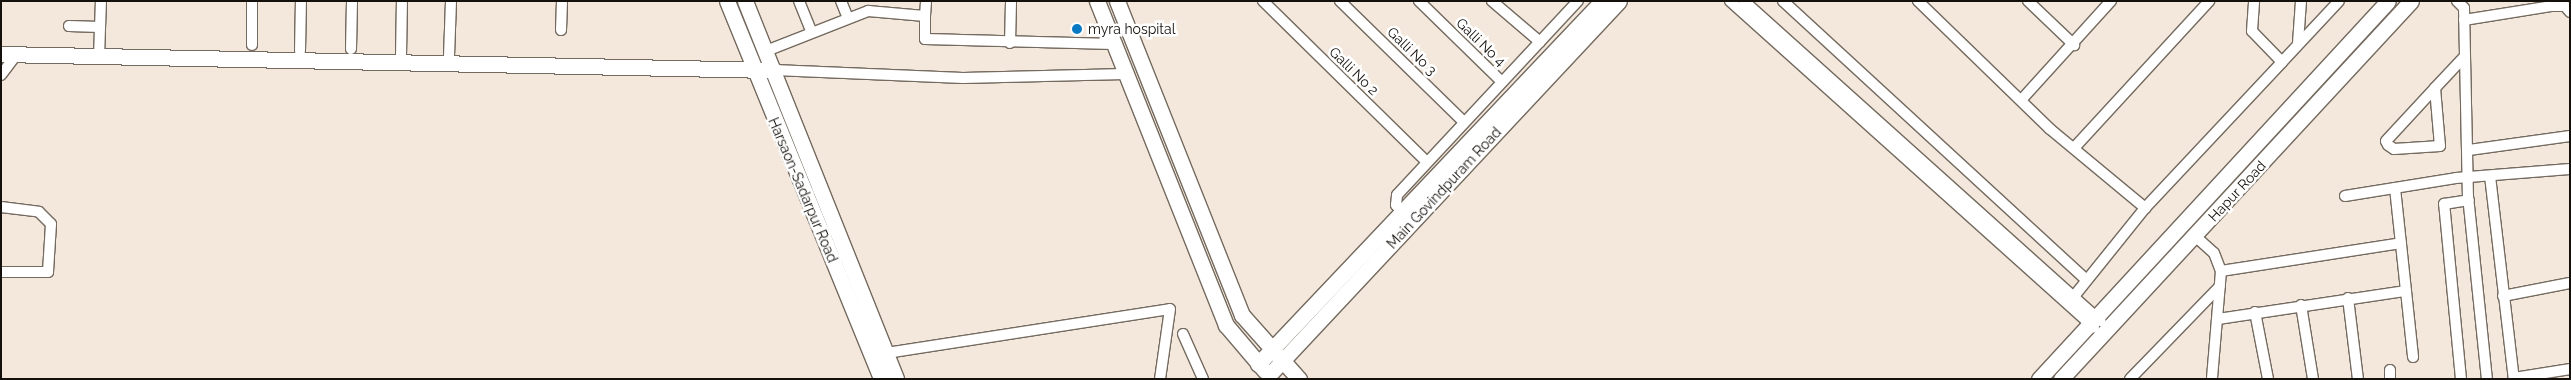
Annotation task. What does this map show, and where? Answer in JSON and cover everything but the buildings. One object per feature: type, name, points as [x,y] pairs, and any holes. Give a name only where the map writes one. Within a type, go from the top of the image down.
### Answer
[{"type":"street","points":[[99,57],[101,1]]},
{"type":"street","points":[[252,1],[252,45]]},
{"type":"street","points":[[300,51],[301,1]]},
{"type":"street","points":[[351,49],[352,1]]},
{"type":"street","points":[[401,56],[402,1]]},
{"type":"street","points":[[449,56],[451,1]]},
{"type":"street","points":[[561,30],[562,1]]},
{"type":"street","name":"Harsaon-Sadarpur Road","points":[[727,1],[754,70],[879,354],[896,379]]},
{"type":"street","name":"Harsaon-Sadarpur Road","points":[[744,1],[774,70],[879,354],[881,379]]},
{"type":"street","points":[[799,1],[812,31]]},
{"type":"street","points":[[841,1],[848,18]]},
{"type":"street","points":[[926,1],[925,39],[1113,44]]},
{"type":"street","points":[[1010,42],[1011,1]]},
{"type":"street","points":[[1097,1],[1226,325],[1265,374]]},
{"type":"street","points":[[1117,1],[1234,298],[1248,323],[1299,379]]},
{"type":"street","name":"Galli No 2","points":[[1263,1],[1426,161]]},
{"type":"street","name":"Galli No 3","points":[[1340,1],[1464,122]]},
{"type":"street","name":"Galli No 4","points":[[1419,1],[1502,82]]},
{"type":"street","points":[[1492,1],[1540,42]]},
{"type":"street","name":"Main Govindpuram Road","points":[[1265,374],[1282,362],[1407,217],[1602,1]]},
{"type":"street","name":"Main Govindpuram Road","points":[[1265,374],[1271,350],[1407,217],[1619,1]]},
{"type":"street","points":[[1730,1],[2071,300]]},
{"type":"street","points":[[1744,1],[2106,331]]},
{"type":"street","points":[[1783,1],[2085,280]]},
{"type":"street","points":[[1918,1],[2074,148],[2145,208]]},
{"type":"street","points":[[2028,1],[2074,45]]},
{"type":"street","points":[[2023,98],[2074,45],[2111,1]]},
{"type":"street","points":[[2074,148],[2209,1]]},
{"type":"street","points":[[2254,1],[2252,31],[2282,62]]},
{"type":"street","points":[[2298,44],[2301,1]]},
{"type":"street","points":[[2071,300],[2085,280],[2145,208],[2339,1]]},
{"type":"street","name":"Hapur Road","points":[[2039,379],[2388,1]]},
{"type":"street","name":"Hapur Road","points":[[2061,379],[2411,1]]},
{"type":"street","points":[[2456,1],[2464,8],[2470,200],[2488,379]]},
{"type":"street","points":[[1407,217],[1396,205],[1397,195],[1426,161],[1540,42],[1575,2]]},
{"type":"street","points":[[2464,20],[2551,6],[2569,9]]},
{"type":"street","points":[[766,52],[812,31],[868,11],[925,16]]},
{"type":"street","points":[[69,26],[100,27]]},
{"type":"street","points":[[1,54],[774,70],[963,78],[1125,74]]},
{"type":"street","points":[[1,75],[18,54]]},
{"type":"street","points":[[2435,88],[2440,146],[2394,149],[2388,145],[2386,141],[2435,88],[2465,56]]},
{"type":"street","points":[[2469,150],[2570,136]]},
{"type":"street","points":[[2345,196],[2470,177],[2570,169]]},
{"type":"street","points":[[2490,176],[2514,379],[2570,369]]},
{"type":"street","points":[[2395,188],[2413,357]]},
{"type":"street","points":[[2461,379],[2444,204],[2470,200]]},
{"type":"street","points":[[1,207],[39,212],[51,224],[48,272],[1,272]]},
{"type":"street","points":[[2195,236],[2214,253],[2221,271],[2212,379]]},
{"type":"street","points":[[2221,271],[2401,243]]},
{"type":"street","points":[[2503,296],[2570,283]]},
{"type":"street","points":[[2130,379],[2220,286]]},
{"type":"street","points":[[2218,319],[2348,298],[2406,291]]},
{"type":"street","points":[[2348,298],[2358,379]]},
{"type":"street","points":[[2301,305],[2313,379]]},
{"type":"street","points":[[879,354],[1170,308],[1160,379]]},
{"type":"street","points":[[2255,312],[2268,379]]},
{"type":"street","points":[[1183,334],[1203,379]]},
{"type":"place","name":"myra hospital","points":[[1077,29]]}]
